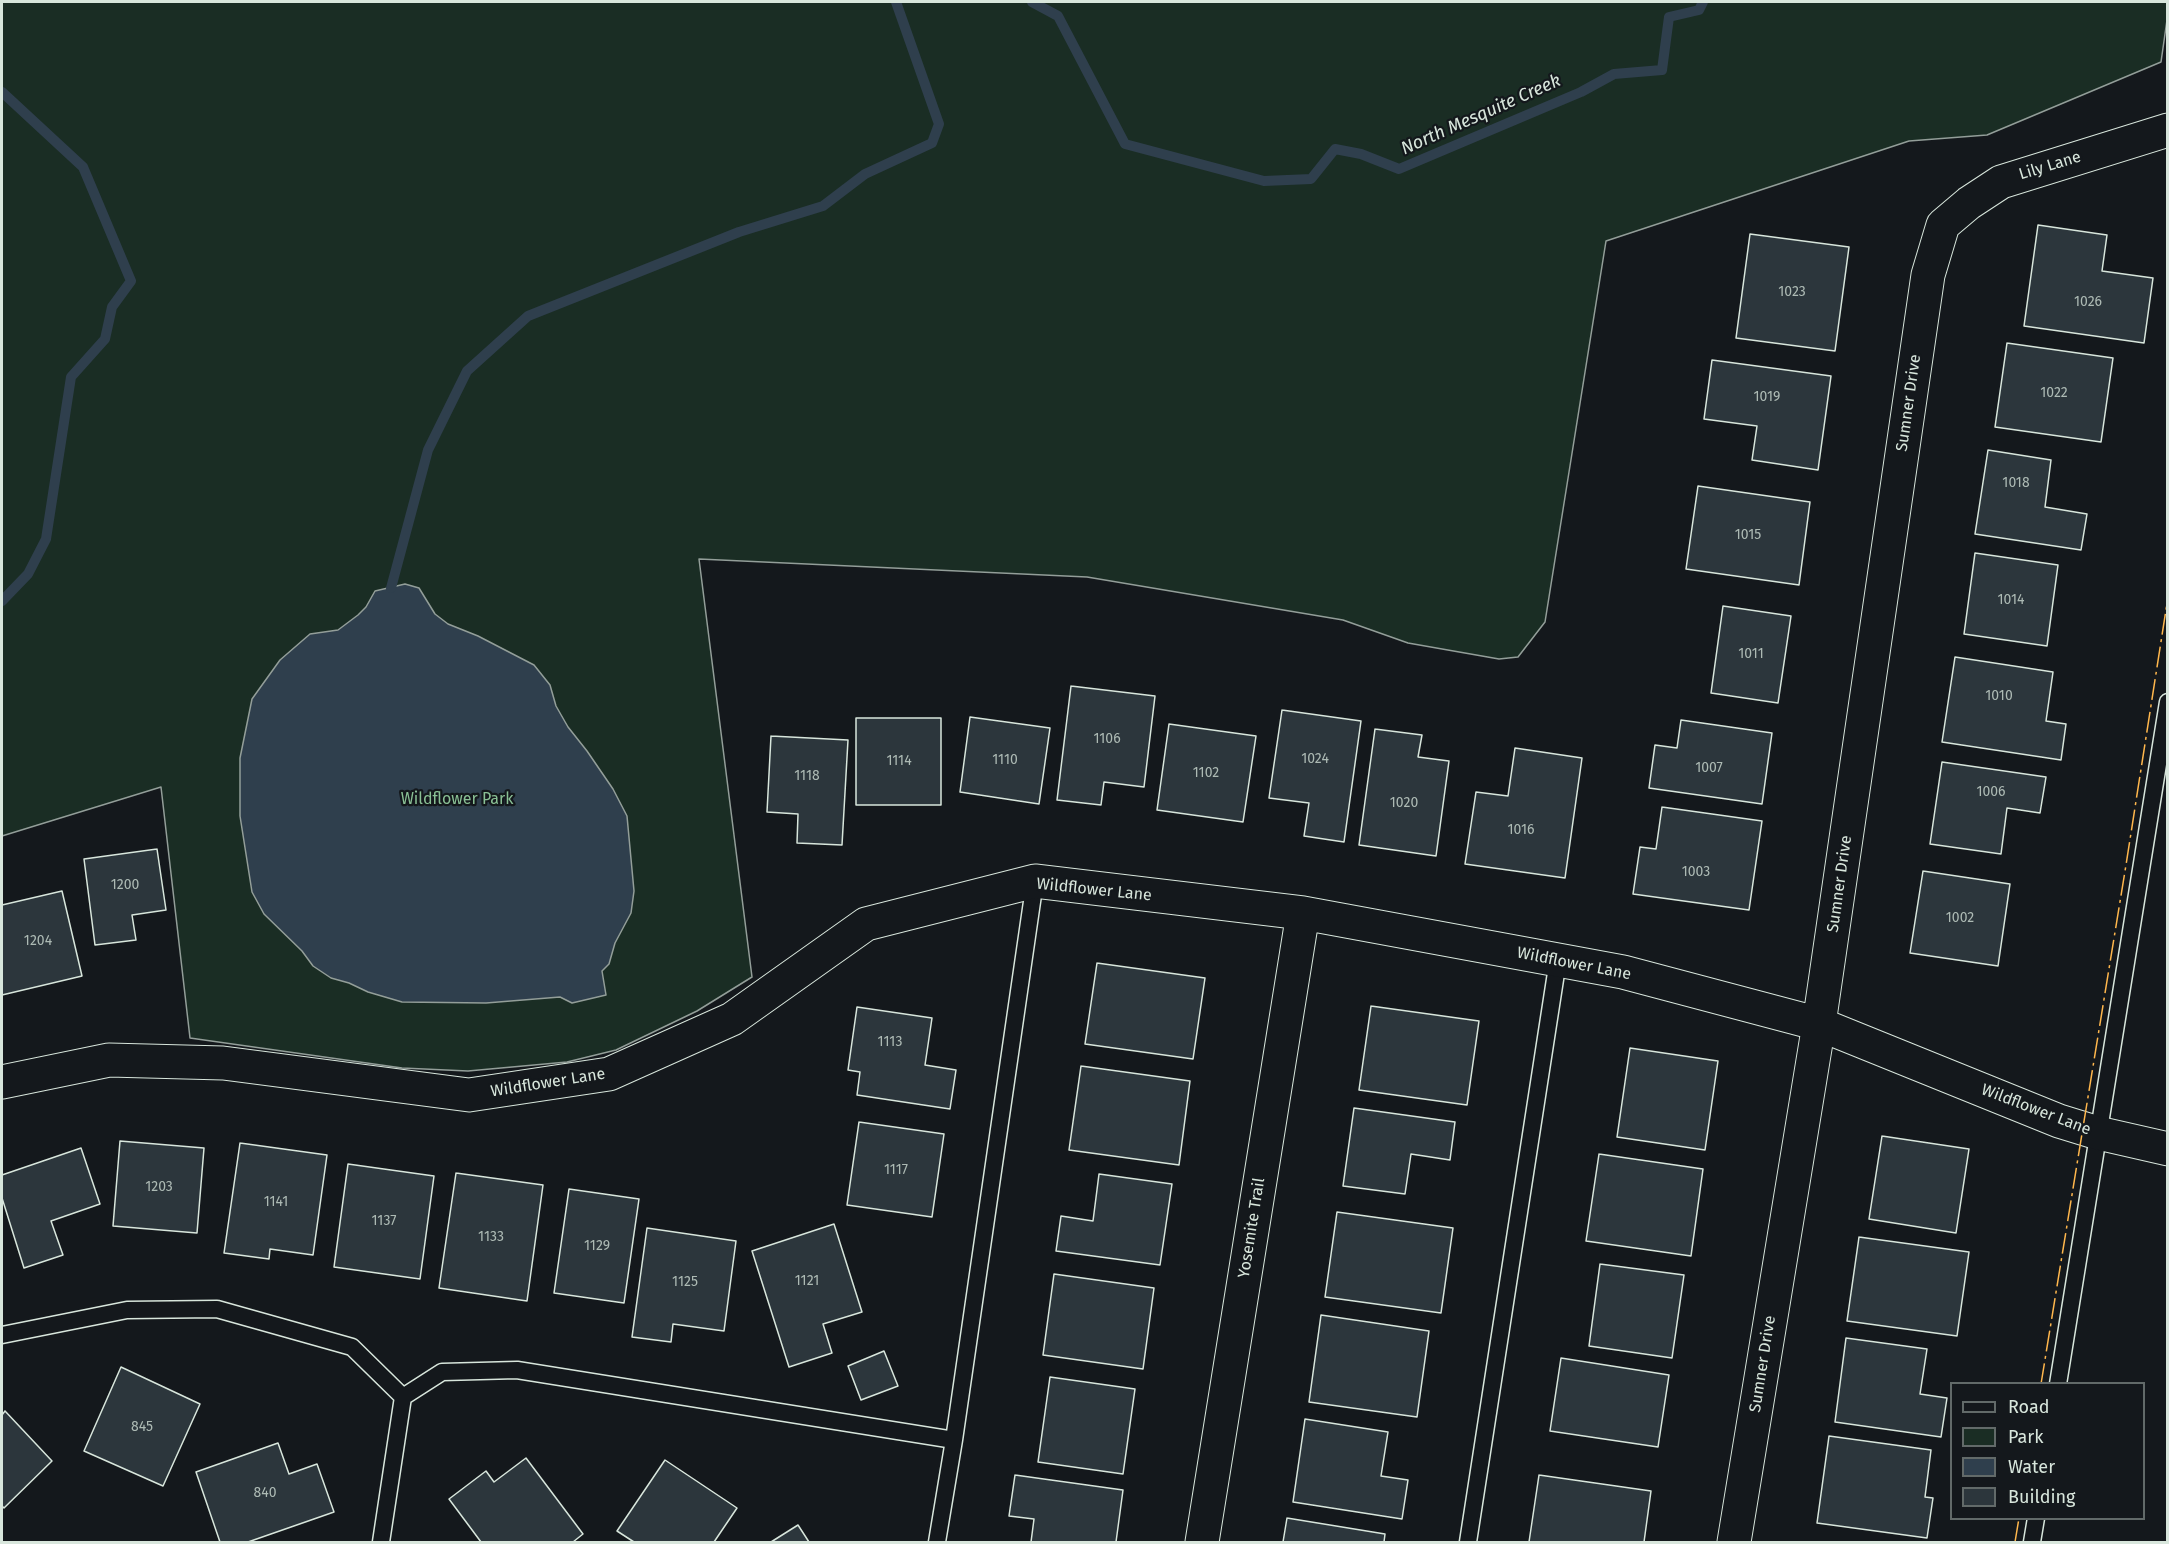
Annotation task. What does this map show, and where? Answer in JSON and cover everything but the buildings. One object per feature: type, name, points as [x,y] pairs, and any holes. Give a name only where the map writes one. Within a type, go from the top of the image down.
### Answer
[{"type":"street","name":"Lily Lane","points":[[1943,225],[1969,203],[2001,182],[2168,130]]},
{"type":"street","name":"Sumner Drive","points":[[1734,1542],[1819,1024],[1928,275],[1943,225]]},
{"type":"street","name":"Wildflower Lane","points":[[2,1082],[109,1060],[223,1063],[469,1095],[609,1074],[732,1019],[866,924],[1035,882],[1303,913],[1623,972],[1819,1024],[2060,1121],[2098,1133],[2168,1149]]},
{"type":"street","name":"Yosemite Trail","points":[[1202,1542],[1303,913]]},
{"type":"lane","points":[[2058,1382],[2168,702]]},
{"type":"lane","points":[[937,1542],[954,1440],[1035,882]]},
{"type":"lane","points":[[1468,1542],[1558,960]]},
{"type":"lane","points":[[2,1335],[127,1310],[217,1309],[352,1347],[403,1397]]},
{"type":"lane","points":[[381,1542],[403,1397],[442,1372],[517,1370],[792,1416],[954,1440]]},
{"type":"lane","points":[[2032,1542],[2036,1520]]},
{"type":"green space","name":"Wildflower Park","points":[[2,2],[2167,2],[2167,20],[2161,62],[1987,135],[1909,141],[1606,241],[1545,622],[1518,657],[1499,659],[1408,643],[1343,620],[1087,577],[699,559],[752,977],[697,1011],[616,1050],[567,1062],[468,1071],[402,1068],[190,1038],[161,787],[2,836]]},
{"type":"water","points":[[405,584],[419,588],[435,614],[448,624],[478,636],[534,665],[550,685],[556,706],[568,727],[613,789],[627,816],[634,891],[631,913],[615,943],[609,964],[602,971],[606,995],[572,1003],[560,997],[486,1003],[402,1002],[331,978],[313,966],[302,951],[264,914],[252,892],[240,816],[240,758],[252,699],[280,660],[310,634],[338,630],[366,607],[375,591]]},
{"type":"waterway","points":[[391,588],[428,450],[467,371],[528,316],[739,232],[823,206],[865,174],[932,143],[939,124],[896,2]]},
{"type":"waterway","name":"North Mesquite Creek","points":[[1032,2],[1058,16],[1125,144],[1264,181],[1311,179],[1335,149],[1361,154],[1399,169],[1581,92],[1614,74],[1662,70],[1669,17],[1699,10],[1703,2]]},
{"type":"waterway","name":"North Mesquite Creek","points":[[2,92],[83,167],[131,281],[112,307],[105,339],[71,377],[46,539],[28,574],[2,601]]},
{"type":"power","points":[[2041,1382],[2168,597]]},
{"type":"power","points":[[2015,1542],[2019,1520]]}]
